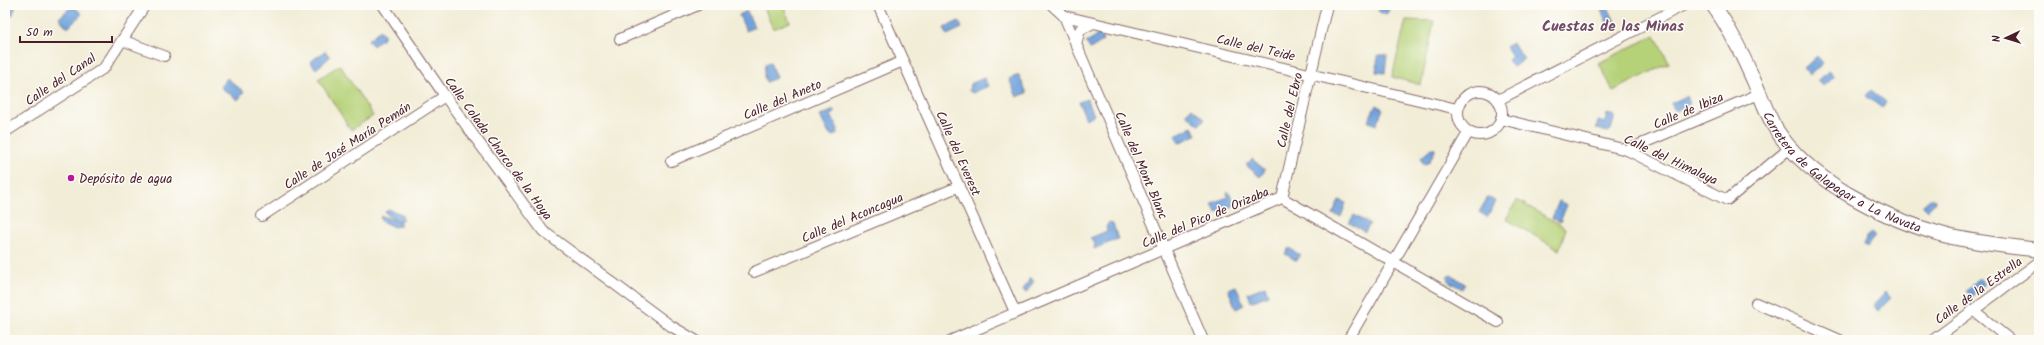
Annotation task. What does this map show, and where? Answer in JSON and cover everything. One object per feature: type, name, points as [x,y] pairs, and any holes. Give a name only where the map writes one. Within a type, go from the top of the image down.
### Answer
[{"type":"main road","name":"Carretera de Galapagar a La Navata","points":[[1712,5],[1740,51],[1774,126],[1790,148],[1811,169],[1843,191],[1881,211],[1913,225],[1964,239],[2039,250]]},
{"type":"street","name":"Calle del Canal","points":[[5,132],[104,68],[145,5]]},
{"type":"street","name":"Calle Colada Charco de la Hoya","points":[[383,5],[445,96],[543,231],[671,326],[695,340]]},
{"type":"street","points":[[620,40],[698,5]]},
{"type":"street","name":"Calle del Everest","points":[[878,5],[1016,312]]},
{"type":"street","name":"Calle del Teide","points":[[1052,5],[1064,16],[1458,109]]},
{"type":"street","name":"Calle del Ebro","points":[[1282,198],[1327,5]]},
{"type":"street","points":[[1498,100],[1684,5]]},
{"type":"street","name":"Calle del Mont Blanc","points":[[1064,16],[1204,340]]},
{"type":"street","points":[[1076,44],[1080,30],[1093,23]]},
{"type":"street","points":[[122,40],[164,56]]},
{"type":"street","name":"Calle del Aneto","points":[[671,161],[903,62]]},
{"type":"street","points":[[1486,91],[1498,100],[1502,113],[1501,119],[1498,127],[1492,132],[1480,136],[1468,133],[1459,122],[1458,109],[1460,102],[1471,92],[1486,91]]},
{"type":"street","name":"Calle de Ibiza","points":[[1627,150],[1759,94]]},
{"type":"street","name":"Calle de José María Pemán","points":[[262,216],[445,96]]},
{"type":"street","name":"Calle del Himalaya","points":[[1501,119],[1627,150],[1726,200],[1790,148]]},
{"type":"street","points":[[1348,340],[1468,133]]},
{"type":"street","name":"Calle del Aconcagua","points":[[754,272],[960,186]]},
{"type":"street","name":"Calle del Pico de Orizaba","points":[[952,340],[1282,198],[1498,322]]},
{"type":"street","name":"Calle de la Estrella","points":[[1933,340],[2039,262]]},
{"type":"street","points":[[1756,303],[1840,340]]},
{"type":"street","points":[[1973,310],[2010,340]]},
{"type":"green space","points":[[763,5],[783,5],[790,22],[773,29]]},
{"type":"green space","points":[[1406,20],[1434,21],[1421,85],[1392,77]]},
{"type":"green space","points":[[1655,35],[1669,63],[1613,91],[1599,63]]},
{"type":"green space","points":[[340,65],[373,116],[351,130],[318,79]]},
{"type":"green space","points":[[1517,200],[1566,228],[1559,250],[1506,219]]},
{"type":"water","points":[[5,5],[16,5],[13,14],[5,24]]},
{"type":"water","points":[[73,5],[82,14],[68,28],[59,18]]},
{"type":"water","points":[[1381,5],[1391,5],[1386,15],[1378,11]]},
{"type":"water","points":[[1608,7],[1615,22],[1608,25],[1601,10]]},
{"type":"water","points":[[747,11],[754,27],[746,31],[739,15]]},
{"type":"water","points":[[959,21],[962,28],[947,35],[944,28]]},
{"type":"water","points":[[380,30],[385,36],[373,46],[368,40]]},
{"type":"water","points":[[1100,34],[1103,41],[1090,49],[1086,42]]},
{"type":"water","points":[[1513,43],[1524,59],[1513,67],[1508,60],[1512,56],[1506,47]]},
{"type":"water","points":[[325,51],[330,57],[316,69],[310,62]]},
{"type":"water","points":[[1378,55],[1387,55],[1385,73],[1376,72]]},
{"type":"water","points":[[1817,56],[1823,63],[1810,75],[1804,68]]},
{"type":"water","points":[[770,62],[776,78],[766,82],[764,76],[765,64]]},
{"type":"water","points":[[1828,71],[1834,76],[1823,86],[1818,81]]},
{"type":"water","points":[[1019,75],[1027,93],[1017,97],[1009,79]]},
{"type":"water","points":[[227,78],[244,92],[238,100],[220,87]]},
{"type":"water","points":[[984,78],[988,86],[973,93],[969,91],[970,84]]},
{"type":"water","points":[[1871,90],[1886,102],[1882,108],[1866,96]]},
{"type":"water","points":[[1687,96],[1690,104],[1675,111],[1671,103]]},
{"type":"water","points":[[1087,99],[1094,115],[1086,119],[1079,102]]},
{"type":"water","points":[[1376,105],[1383,109],[1376,125],[1368,121]]},
{"type":"water","points":[[1192,108],[1205,119],[1199,125],[1186,114]]},
{"type":"water","points":[[834,110],[835,113],[831,115],[838,129],[837,134],[834,136],[829,134],[820,116]]},
{"type":"water","points":[[1607,114],[1615,116],[1611,130],[1608,132],[1596,129],[1598,121],[1605,123]]},
{"type":"water","points":[[1192,127],[1196,135],[1179,143],[1175,135]]},
{"type":"water","points":[[1431,148],[1435,149],[1435,151],[1428,163],[1423,164],[1421,158]]},
{"type":"water","points":[[1252,159],[1265,170],[1260,177],[1246,165]]},
{"type":"water","points":[[1229,192],[1235,205],[1216,213],[1212,203],[1228,197],[1227,193]]},
{"type":"water","points":[[1488,197],[1496,202],[1487,217],[1479,212]]},
{"type":"water","points":[[1930,199],[1935,199],[1934,204],[1927,211],[1922,206]]},
{"type":"water","points":[[1339,200],[1346,203],[1341,217],[1333,214]]},
{"type":"water","points":[[1559,201],[1567,205],[1560,222],[1552,218]]},
{"type":"water","points":[[388,209],[402,214],[402,220],[398,221],[387,215],[385,212]]},
{"type":"water","points":[[1354,215],[1370,224],[1365,232],[1349,223]]},
{"type":"water","points":[[382,216],[400,222],[400,226],[394,227],[381,221],[380,217]]},
{"type":"water","points":[[1109,222],[1113,224],[1118,239],[1094,249],[1095,242],[1090,238],[1107,231],[1106,227]]},
{"type":"water","points":[[1871,233],[1875,235],[1867,247],[1864,244],[1866,237]]},
{"type":"water","points":[[1289,248],[1300,255],[1297,261],[1285,254]]},
{"type":"water","points":[[1451,275],[1465,284],[1462,289],[1448,281],[1447,277]]},
{"type":"water","points":[[1030,278],[1034,281],[1026,293],[1023,291]]},
{"type":"water","points":[[1979,278],[1985,284],[1972,297],[1966,291]]},
{"type":"water","points":[[1236,286],[1244,305],[1236,309],[1228,289]]},
{"type":"water","points":[[1265,286],[1268,295],[1251,302],[1248,293]]},
{"type":"water","points":[[1885,292],[1891,298],[1878,311],[1873,305]]},
{"type":"place","name":"Depósito de agua","points":[[71,178]]},
{"type":"district","name":"Cuestas de las Minas","points":[[1613,26]]}]
